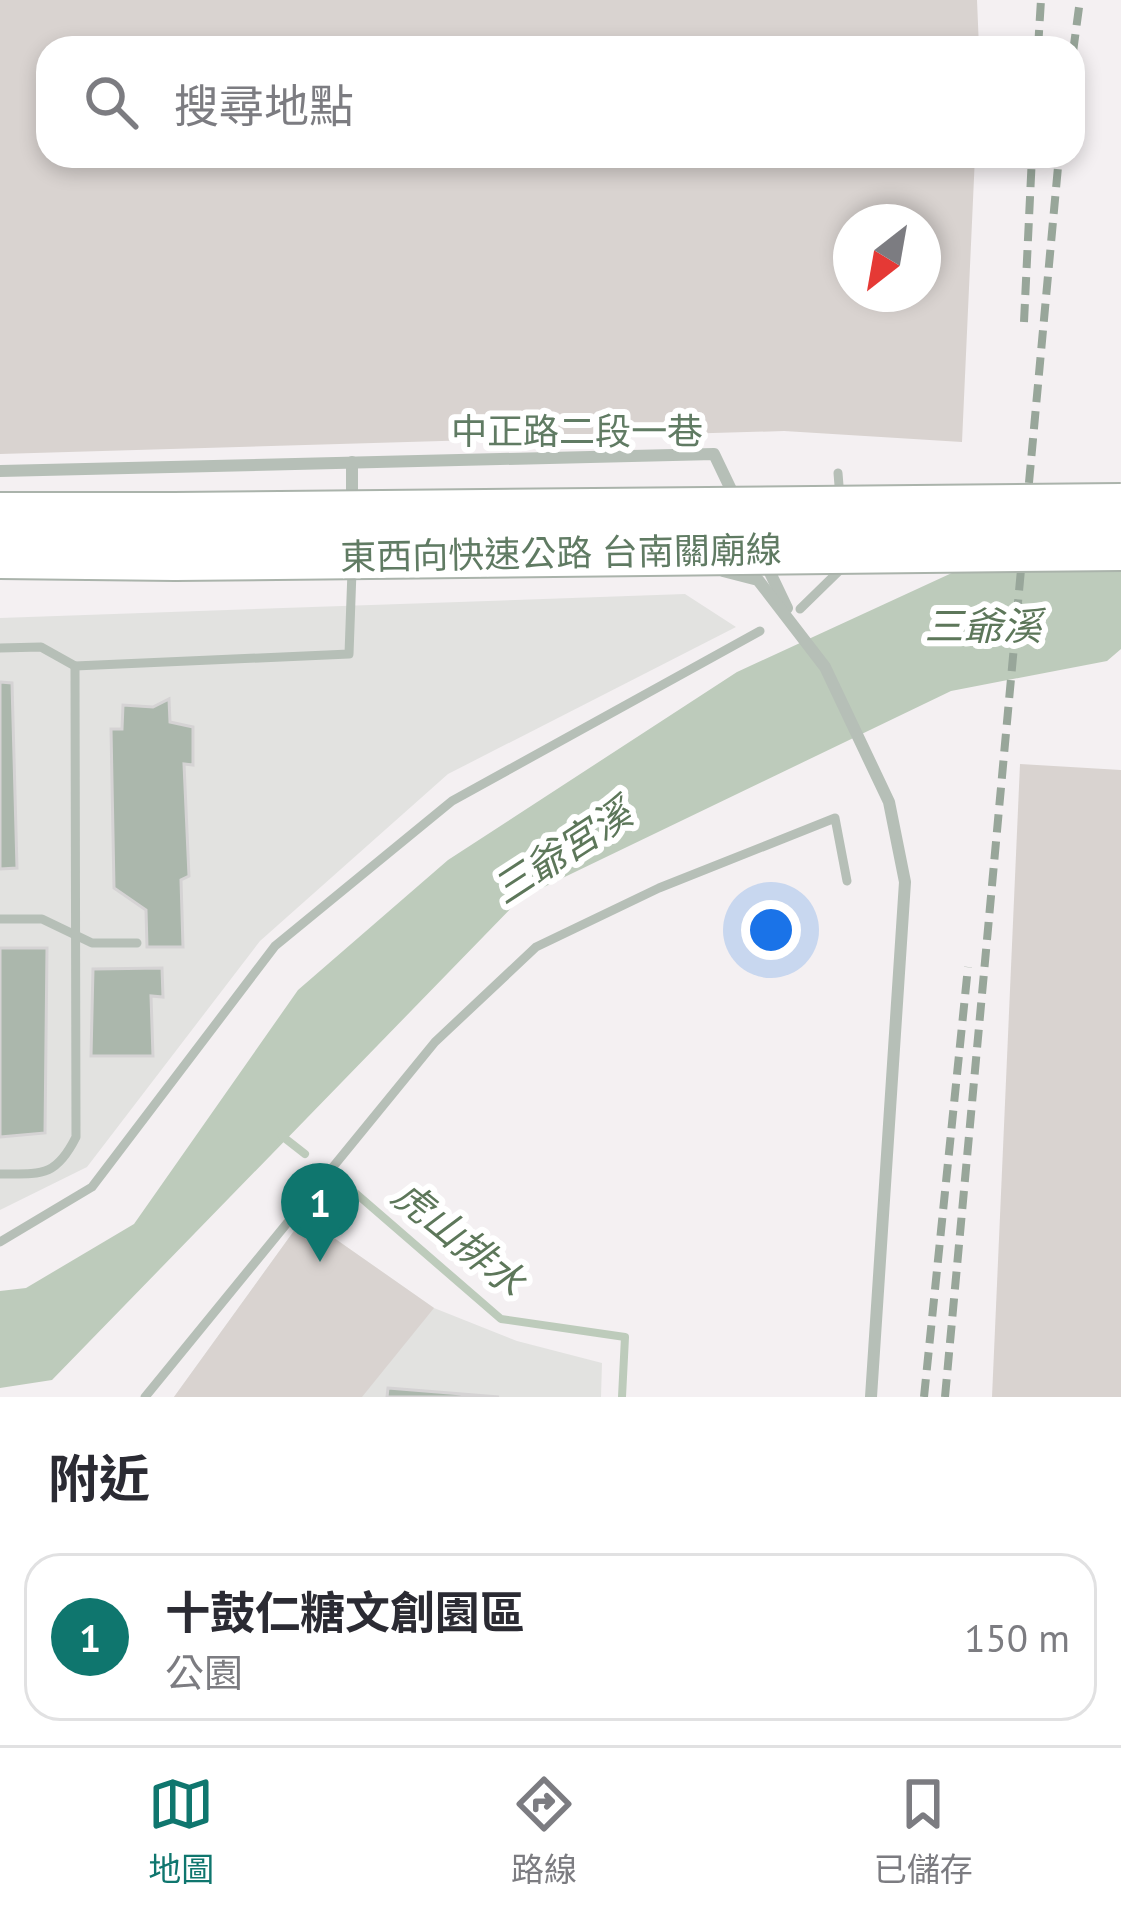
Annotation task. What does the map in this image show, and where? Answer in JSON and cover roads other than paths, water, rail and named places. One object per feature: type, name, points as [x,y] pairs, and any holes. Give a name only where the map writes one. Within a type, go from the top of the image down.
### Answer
[{"type":"highway","name":"東西向快速公路 台南關廟線","points":[[0,554],[174,536],[1121,508]]},
{"type":"highway","name":"東西向快速公路 台南關廟線","points":[[0,517],[174,536],[1121,546]]},
{"type":"street","name":"中正路二段一巷","points":[[0,471],[714,454],[798,631]]},
{"type":"street","points":[[352,462],[352,572]]},
{"type":"street","points":[[422,570],[699,565],[758,580],[825,667],[865,741],[889,802],[905,882],[871,1397]]},
{"type":"street","points":[[329,572],[375,571]]},
{"type":"lane","points":[[838,473],[842,519]]},
{"type":"lane","points":[[800,609],[846,564],[844,542]]},
{"type":"lane","points":[[0,648],[41,646],[75,666],[349,654],[352,572]]},
{"type":"lane","points":[[0,1242],[92,1187],[274,946],[452,801],[760,631]]},
{"type":"lane","points":[[0,1174],[39,1174],[62,1163],[76,1137],[75,666]]},
{"type":"lane","points":[[145,1397],[435,1042],[536,946],[659,888],[835,818],[847,881]]},
{"type":"lane","points":[[0,919],[42,919],[92,943],[137,944]]},
{"type":"water","name":"三爺溪","points":[[1121,525],[1121,649],[1107,661],[951,691],[521,898],[52,1380],[0,1388],[0,1291],[26,1288],[134,1224],[298,990],[448,860],[737,672],[954,572],[1086,551]]},
{"type":"waterway","name":"虎山排水","points":[[282,1136],[305,1154]]},
{"type":"waterway","name":"虎山排水","points":[[345,1184],[501,1319],[625,1337],[622,1397]]},
{"type":"railway","points":[[1039,36],[1041,0]]},
{"type":"railway","points":[[1075,36],[1080,0]]},
{"type":"railway","points":[[1024,322],[1031,168]]},
{"type":"railway","points":[[945,1397],[1058,168]]},
{"type":"railway","points":[[924,1397],[968,967]]},
{"type":"place","name":"十鼓仁糖文創園區","points":[[320,1262]]},
{"type":"water label","name":"三爺宮溪","points":[[562,851]]}]
